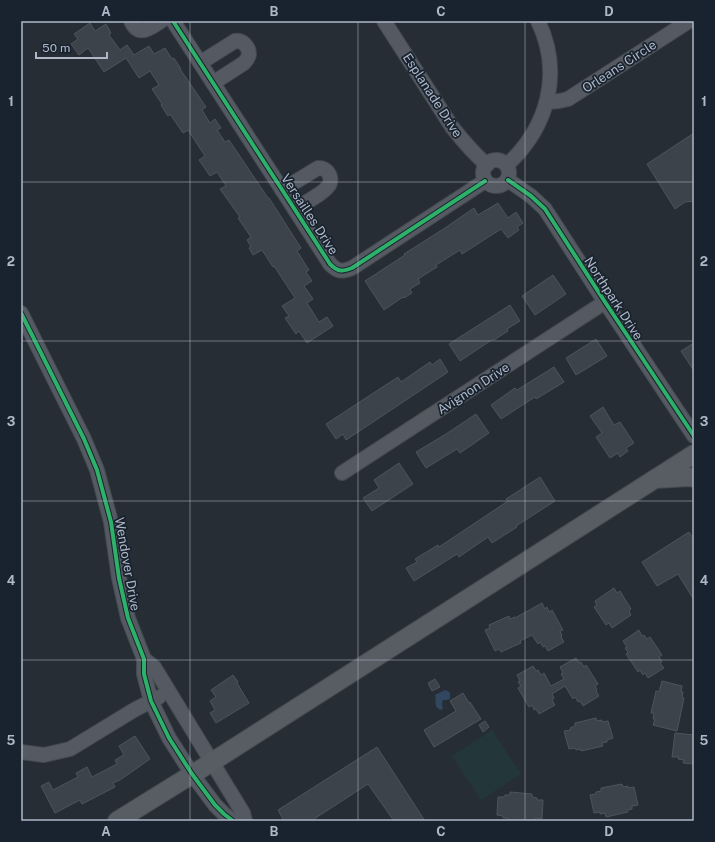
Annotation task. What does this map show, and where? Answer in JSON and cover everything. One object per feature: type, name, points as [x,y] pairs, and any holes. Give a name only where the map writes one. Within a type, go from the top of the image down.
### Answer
[{"type":"main road","points":[[117,821],[212,762],[694,454]]},
{"type":"main road","points":[[654,479],[694,478]]},
{"type":"street","points":[[131,21],[136,28],[144,31],[162,21]]},
{"type":"street","name":"Versailles Drive","points":[[173,21],[330,264],[335,268],[345,271],[352,268],[485,180]]},
{"type":"street","name":"Esplanade Drive","points":[[384,21],[452,127],[475,155],[487,165]]},
{"type":"street","points":[[507,165],[529,140],[538,125],[547,102],[550,84],[550,70],[546,44],[538,21]]},
{"type":"street","name":"Orleans Circle","points":[[547,102],[559,101],[568,98],[689,21]]},
{"type":"street","points":[[200,63],[235,41],[239,41],[246,45],[249,54],[248,59],[213,83]]},
{"type":"street","points":[[497,160],[507,165],[510,172],[508,180],[503,185],[496,186],[489,184],[485,180],[483,175],[484,171],[490,162],[497,160]]},
{"type":"street","points":[[282,190],[314,169],[318,168],[326,170],[329,174],[331,179],[330,184],[326,189],[295,209]]},
{"type":"street","name":"Northpark Drive","points":[[508,180],[531,196],[545,209],[694,436]]},
{"type":"street","name":"Avignon Drive","points":[[342,473],[605,302]]},
{"type":"street","name":"Wendover Drive","points":[[21,313],[84,439],[97,470],[111,522],[119,578],[128,618],[144,659],[144,674],[151,701],[169,738],[192,774],[215,805],[233,821]]},
{"type":"street","name":"Wendover Drive","points":[[144,659],[154,667],[243,813],[245,821]]},
{"type":"street","points":[[21,752],[44,755],[70,749],[134,710],[169,692]]},
{"type":"green space","points":[[492,730],[521,774],[481,800],[452,756]]},
{"type":"water","points":[[445,690],[450,693],[450,699],[443,700],[443,709],[440,710],[436,705],[435,695]]},
{"type":"building","points":[[90,23],[95,31],[106,24],[111,33],[109,35],[120,50],[127,45],[134,55],[149,46],[154,54],[165,48],[172,59],[174,58],[206,107],[202,110],[210,123],[215,119],[221,128],[217,130],[225,142],[229,140],[301,248],[297,251],[309,270],[306,272],[312,281],[304,286],[313,299],[307,303],[319,322],[327,317],[333,326],[307,343],[299,331],[296,334],[285,318],[289,316],[282,306],[295,298],[262,250],[253,255],[247,240],[251,237],[238,218],[240,217],[220,189],[226,186],[217,172],[210,176],[199,160],[205,156],[188,130],[183,133],[170,114],[168,116],[152,89],[159,85],[150,71],[139,78],[126,58],[104,72],[88,48],[79,55],[71,44],[78,39],[74,34]]},
{"type":"building","points":[[694,133],[694,201],[685,202],[675,209],[647,164]]},
{"type":"building","points":[[498,203],[508,218],[516,212],[523,223],[517,227],[519,230],[508,238],[501,229],[462,254],[460,250],[436,265],[437,267],[418,279],[420,283],[410,289],[412,293],[404,298],[403,297],[384,310],[365,281],[474,208],[478,215]]},
{"type":"building","points":[[553,275],[566,294],[535,315],[522,296]]},
{"type":"building","points":[[510,305],[520,321],[507,329],[508,331],[460,361],[449,344]]},
{"type":"building","points":[[596,339],[607,356],[576,375],[566,358]]},
{"type":"building","points":[[694,343],[694,371],[681,351]]},
{"type":"building","points":[[440,359],[448,372],[346,440],[343,434],[336,439],[326,424],[398,377],[401,382],[430,362],[432,365]]},
{"type":"building","points":[[554,367],[564,382],[536,399],[535,397],[501,419],[491,405],[515,388],[517,390]]},
{"type":"building","points":[[603,407],[614,425],[620,422],[634,443],[626,448],[628,451],[620,457],[618,453],[610,458],[596,437],[602,433],[590,416]]},
{"type":"building","points":[[476,414],[489,433],[460,453],[457,449],[426,468],[416,452]]},
{"type":"building","points":[[399,463],[413,484],[372,511],[363,498],[379,488],[374,480]]},
{"type":"building","points":[[540,477],[555,501],[492,543],[488,537],[459,557],[457,554],[414,581],[406,568],[417,562],[415,559],[438,545],[439,547],[508,501],[506,499]]},
{"type":"building","points":[[689,532],[694,540],[694,600],[678,574],[657,586],[642,562]]},
{"type":"building","points":[[614,588],[617,593],[620,591],[631,609],[629,611],[631,615],[612,628],[609,623],[606,625],[594,607],[597,605],[595,601]]},
{"type":"building","points":[[542,603],[545,609],[547,607],[549,612],[552,610],[563,630],[560,631],[564,642],[548,651],[540,642],[538,644],[532,635],[520,641],[521,643],[501,652],[499,649],[495,651],[485,630],[490,628],[489,625],[509,616],[510,619],[515,618]]},
{"type":"building","points":[[639,630],[642,636],[644,635],[647,639],[650,637],[662,655],[659,657],[662,662],[660,663],[664,668],[648,678],[645,673],[643,675],[640,670],[638,672],[626,654],[628,652],[625,648],[627,647],[623,641]]},
{"type":"building","points":[[576,658],[584,667],[586,665],[598,684],[595,686],[599,696],[583,706],[575,697],[573,699],[565,686],[552,694],[554,698],[552,700],[555,705],[539,714],[536,709],[534,710],[532,705],[529,707],[518,688],[521,686],[518,682],[520,681],[517,675],[533,666],[541,675],[544,673],[551,686],[564,679],[561,674],[563,673],[560,667]]},
{"type":"building","points":[[233,675],[249,703],[216,723],[210,713],[215,710],[210,701],[216,697],[211,690]]},
{"type":"building","points":[[435,679],[440,687],[432,691],[428,683]]},
{"type":"building","points":[[662,681],[682,686],[681,692],[683,692],[682,697],[684,698],[677,731],[653,725],[655,719],[653,719],[654,713],[651,713],[656,691],[659,692]]},
{"type":"building","points":[[463,693],[481,719],[434,747],[424,730],[456,711],[450,701]]},
{"type":"building","points":[[596,718],[597,721],[608,721],[613,738],[602,743],[603,746],[581,751],[581,749],[576,750],[575,748],[569,749],[564,731],[571,730],[570,728],[575,726],[575,723]]},
{"type":"building","points":[[485,721],[489,727],[483,732],[479,725]]},
{"type":"building","points":[[675,733],[694,735],[694,764],[683,763],[684,760],[678,759],[679,757],[672,757]]},
{"type":"building","points":[[135,736],[150,759],[120,780],[113,783],[115,787],[82,804],[80,800],[55,813],[41,786],[49,782],[53,790],[78,777],[76,773],[87,767],[92,777],[117,764],[115,760],[124,755],[119,746]]},
{"type":"building","points":[[377,747],[425,821],[394,821],[368,784],[311,821],[284,821],[278,810]]},
{"type":"building","points":[[622,784],[623,787],[634,787],[638,805],[632,806],[632,809],[627,810],[628,812],[606,817],[605,813],[594,813],[590,795],[601,791],[601,788]]},
{"type":"building","points":[[510,792],[532,794],[532,797],[537,798],[537,800],[543,800],[542,819],[535,818],[535,820],[530,821],[508,821],[508,818],[503,818],[503,816],[497,815],[498,797],[510,795]]},
{"type":"cycle path","points":[[173,21],[330,264],[335,269],[343,271],[352,268],[485,181]]},
{"type":"cycle path","points":[[508,180],[531,196],[545,209],[694,436]]},
{"type":"cycle path","points":[[21,313],[84,439],[97,470],[111,522],[119,578],[128,618],[144,659],[144,674],[151,701],[169,738],[192,774],[215,805],[233,821]]}]
